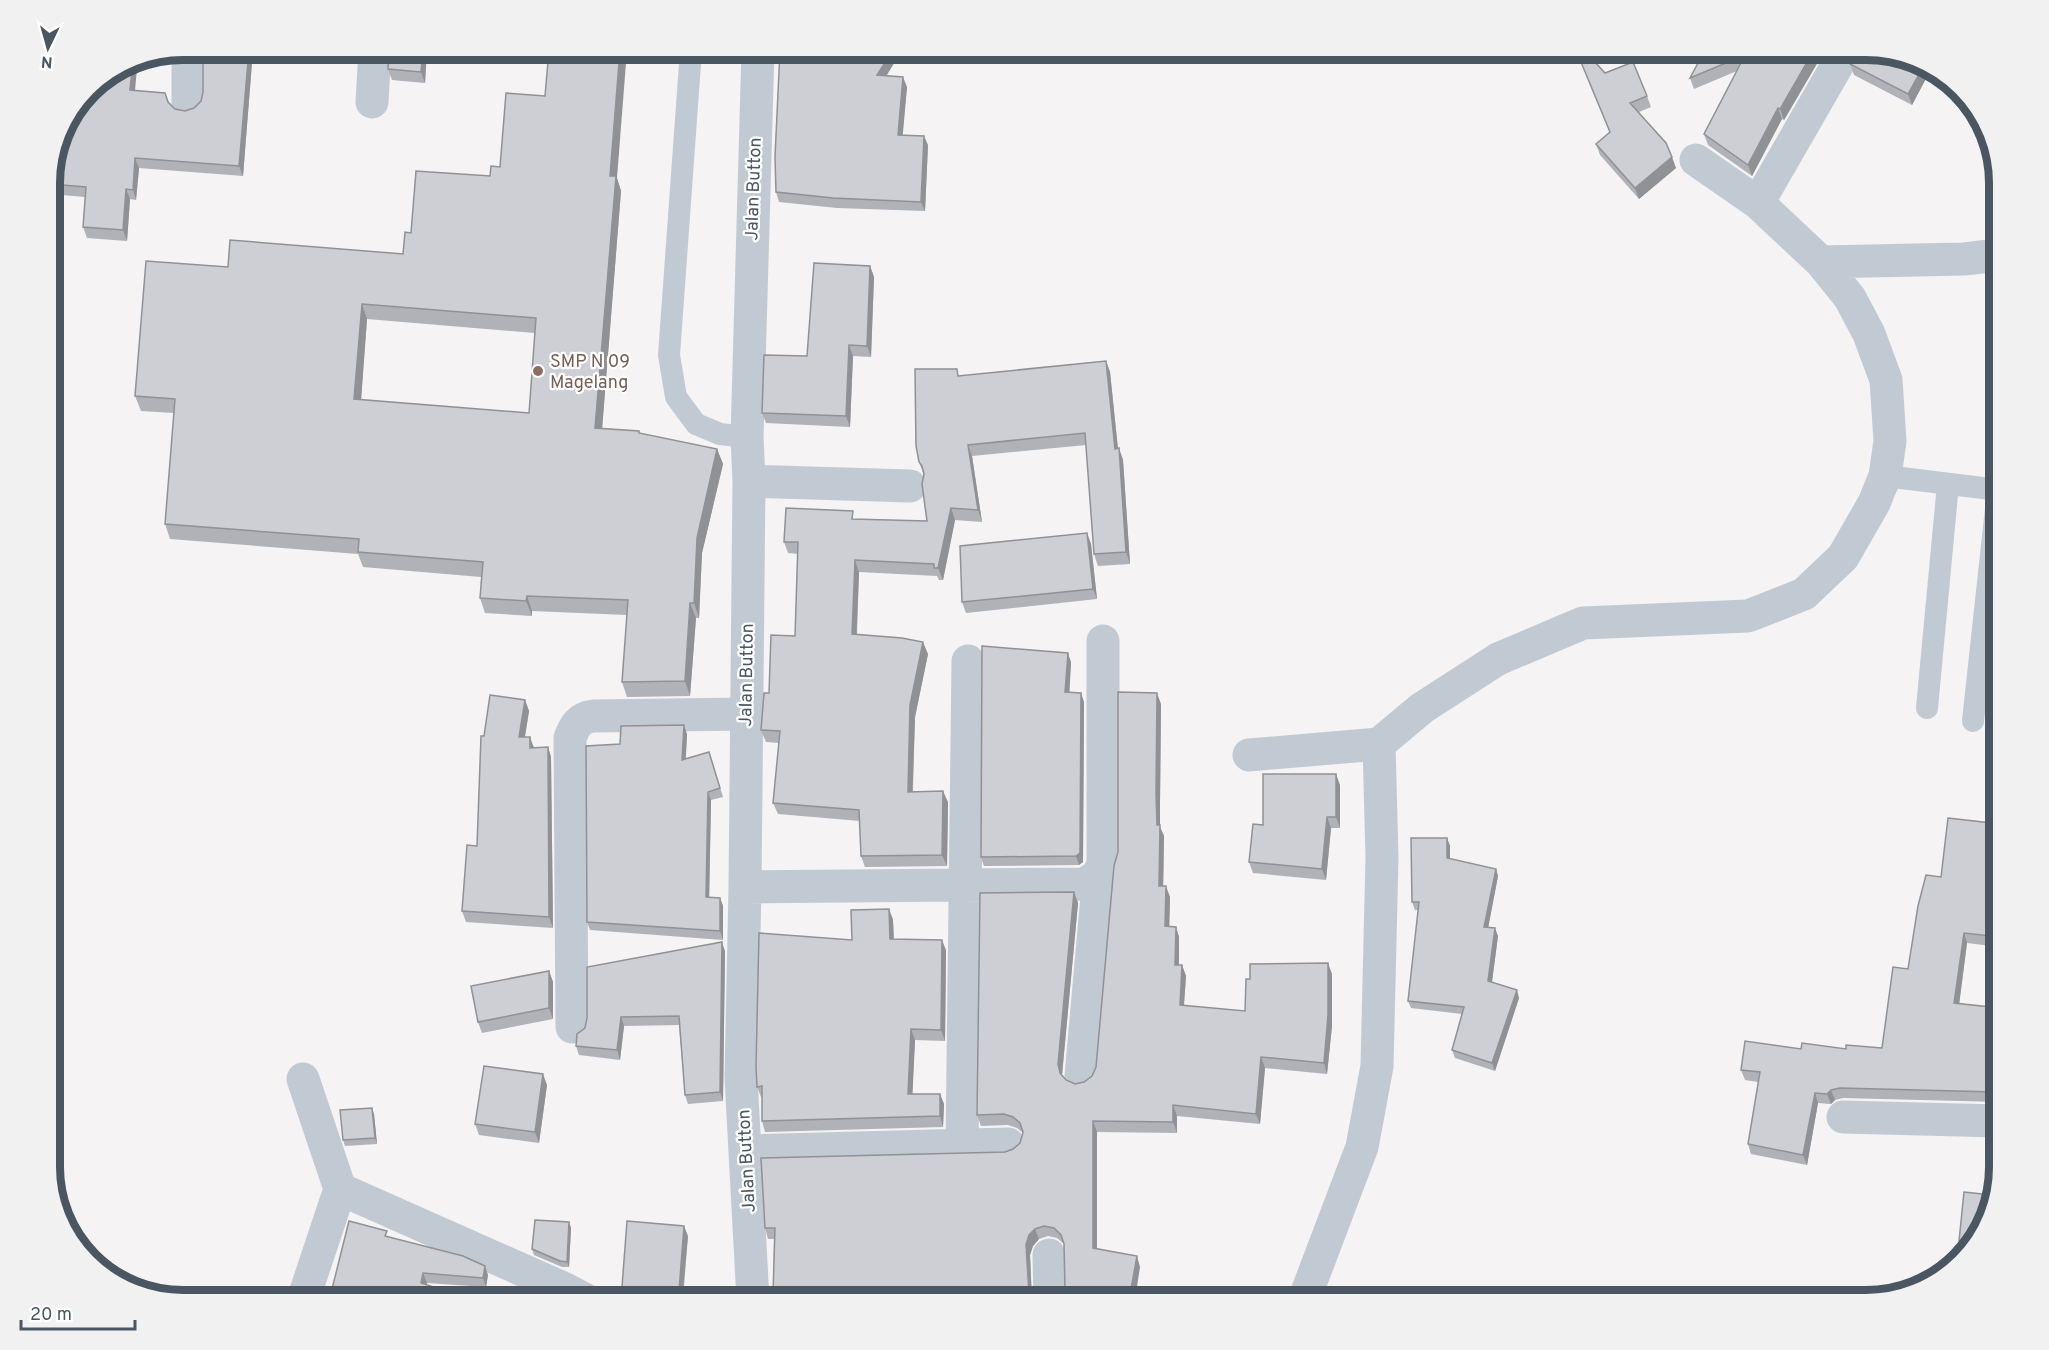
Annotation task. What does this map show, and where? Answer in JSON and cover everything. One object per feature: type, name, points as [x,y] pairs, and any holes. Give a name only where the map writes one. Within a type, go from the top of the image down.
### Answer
[{"type":"street","points":[[188,60],[188,103]]},
{"type":"street","points":[[372,102],[374,60]]},
{"type":"street","name":"Jalan Button","points":[[752,1290],[741,1078],[749,481],[747,437],[758,60]]},
{"type":"street","points":[[1758,203],[1840,60]]},
{"type":"street","points":[[1249,755],[1379,744],[1422,708],[1498,659],[1583,623],[1748,616],[1804,594],[1843,557],[1874,503],[1885,476],[1890,441],[1886,380],[1869,334],[1850,298],[1821,262],[1758,203],[1695,160]]},
{"type":"street","points":[[1821,262],[1964,259],[1989,256]]},
{"type":"street","points":[[749,481],[910,486]]},
{"type":"street","points":[[1081,1076],[1099,874],[1103,863],[1103,641]]},
{"type":"street","points":[[962,1145],[968,661]]},
{"type":"street","points":[[572,1027],[570,738],[575,724],[584,717],[593,716],[746,714]]},
{"type":"street","points":[[1308,1290],[1362,1147],[1377,1066],[1382,856],[1379,744]]},
{"type":"street","points":[[745,887],[1083,884],[1099,874]]},
{"type":"street","points":[[303,1079],[340,1189],[306,1290]]},
{"type":"street","points":[[1844,1117],[1989,1120]]},
{"type":"street","points":[[745,1150],[1008,1144]]},
{"type":"street","points":[[340,1189],[567,1290]]},
{"type":"street","points":[[1049,1255],[1050,1290]]},
{"type":"lane","points":[[690,60],[669,355],[676,397],[696,424],[720,434],[747,437]]},
{"type":"lane","points":[[1885,476],[1989,489]]},
{"type":"lane","points":[[1927,708],[1948,484]]},
{"type":"lane","points":[[1973,721],[1989,579]]},
{"type":"building","points":[[203,60],[248,60],[239,166],[135,158],[133,190],[126,189],[123,230],[83,227],[86,187],[60,185],[60,175],[64,151],[76,122],[85,108],[108,85],[132,71],[130,90],[165,93],[168,102],[175,109],[185,111],[194,108],[201,101]]},
{"type":"building","points":[[388,60],[422,60],[421,72],[388,69]]},
{"type":"building","points":[[548,60],[619,60],[610,176],[616,176],[595,428],[639,431],[639,433],[717,449],[697,538],[694,603],[690,603],[685,681],[622,682],[628,600],[527,596],[526,601],[480,598],[483,562],[358,552],[359,539],[165,524],[175,399],[135,396],[146,261],[228,267],[230,240],[403,254],[405,232],[411,233],[416,171],[490,176],[491,166],[500,167],[506,93],[545,96]],"holes":[[[362,304],[536,318],[529,413],[354,399]]]},
{"type":"building","points":[[780,60],[887,60],[877,75],[903,77],[898,135],[924,136],[921,202],[833,198],[776,192],[775,157]]},
{"type":"building","points":[[1580,60],[1593,60],[1605,73],[1633,62],[1647,96],[1630,103],[1666,143],[1672,157],[1635,188],[1596,144],[1610,132]]},
{"type":"building","points":[[1700,60],[1733,60],[1690,78]]},
{"type":"building","points":[[1742,60],[1808,60],[1780,109],[1778,108],[1748,165],[1704,134]]},
{"type":"building","points":[[1852,60],[1882,61],[1898,64],[1920,73],[1908,94],[1850,64]]},
{"type":"building","points":[[814,263],[870,266],[867,346],[849,345],[846,416],[762,413],[764,355],[807,356]]},
{"type":"building","points":[[1106,361],[1115,449],[1119,448],[1126,552],[1094,554],[1085,433],[968,445],[978,510],[951,508],[938,568],[934,568],[934,564],[855,560],[852,634],[923,642],[910,705],[908,792],[943,791],[942,855],[861,856],[859,810],[773,803],[780,731],[761,730],[764,693],[769,693],[771,635],[795,636],[798,542],[784,542],[786,508],[853,511],[852,519],[927,521],[922,484],[924,474],[916,446],[915,369],[957,369],[958,376]]},
{"type":"building","points":[[1087,533],[1093,589],[962,602],[960,546]]},
{"type":"building","points":[[982,646],[1068,653],[1065,692],[1081,693],[1080,853],[1076,856],[981,857]]},
{"type":"building","points":[[1118,692],[1157,693],[1156,793],[1157,825],[1160,825],[1159,886],[1166,886],[1165,926],[1176,927],[1175,965],[1182,965],[1180,1005],[1245,1011],[1246,979],[1250,979],[1250,964],[1328,963],[1328,1015],[1324,1063],[1261,1057],[1256,1114],[1173,1105],[1173,1122],[1093,1121],[1093,1248],[1137,1256],[1131,1290],[1065,1290],[1064,1244],[1061,1235],[1054,1228],[1044,1226],[1035,1229],[1029,1235],[1026,1244],[1029,1290],[773,1290],[775,1228],[765,1228],[761,1158],[1005,1152],[1020,1143],[1023,1132],[1020,1123],[1013,1117],[1004,1114],[977,1115],[980,893],[1074,892],[1058,1064],[1060,1073],[1066,1080],[1075,1084],[1084,1082],[1092,1076],[1096,1067],[1114,866],[1118,852]]},
{"type":"building","points":[[490,695],[525,700],[519,737],[530,737],[530,748],[548,747],[549,917],[462,911],[467,845],[477,846],[481,736],[484,736]]},
{"type":"building","points":[[684,725],[682,760],[709,752],[720,788],[708,792],[706,897],[720,898],[720,931],[587,922],[586,746],[620,744],[621,726]]},
{"type":"building","points":[[1263,774],[1336,774],[1336,817],[1327,817],[1322,869],[1249,862],[1253,824],[1263,825]]},
{"type":"building","points":[[1948,818],[1989,823],[1989,936],[1964,933],[1954,1003],[1989,1007],[1989,1092],[1840,1088],[1831,1090],[1827,1094],[1815,1093],[1803,1155],[1748,1144],[1760,1072],[1741,1070],[1745,1041],[1801,1049],[1802,1043],[1846,1049],[1846,1045],[1882,1048],[1893,967],[1908,969],[1918,906],[1926,875],[1941,877]]},
{"type":"building","points":[[1411,838],[1447,838],[1447,858],[1496,869],[1484,927],[1495,928],[1488,981],[1517,990],[1492,1063],[1452,1050],[1464,1007],[1408,1001],[1419,902],[1412,902]]},
{"type":"building","points":[[889,909],[890,939],[942,940],[941,1030],[911,1029],[908,1094],[940,1094],[940,1116],[762,1121],[762,1086],[757,1087],[756,1067],[759,933],[852,940],[851,910]]},
{"type":"building","points":[[722,942],[720,1092],[685,1095],[679,1016],[621,1017],[617,1050],[576,1046],[577,1034],[585,1028],[587,1018],[587,967]]},
{"type":"building","points":[[549,971],[549,1008],[478,1022],[471,986]]},
{"type":"building","points":[[484,1066],[543,1074],[535,1132],[475,1124]]},
{"type":"building","points":[[372,1108],[375,1138],[343,1140],[340,1110]]},
{"type":"building","points":[[1964,1192],[1986,1194],[1968,1235],[1963,1241],[1959,1241]]},
{"type":"building","points":[[535,1220],[569,1222],[567,1262],[532,1249]]},
{"type":"building","points":[[349,1221],[387,1231],[385,1236],[463,1256],[485,1266],[483,1278],[423,1273],[421,1283],[443,1290],[332,1290]]},
{"type":"building","points":[[627,1221],[684,1226],[679,1290],[622,1287]]},
{"type":"place","name":"SMP N 09 Magelang","points":[[538,371]]}]
